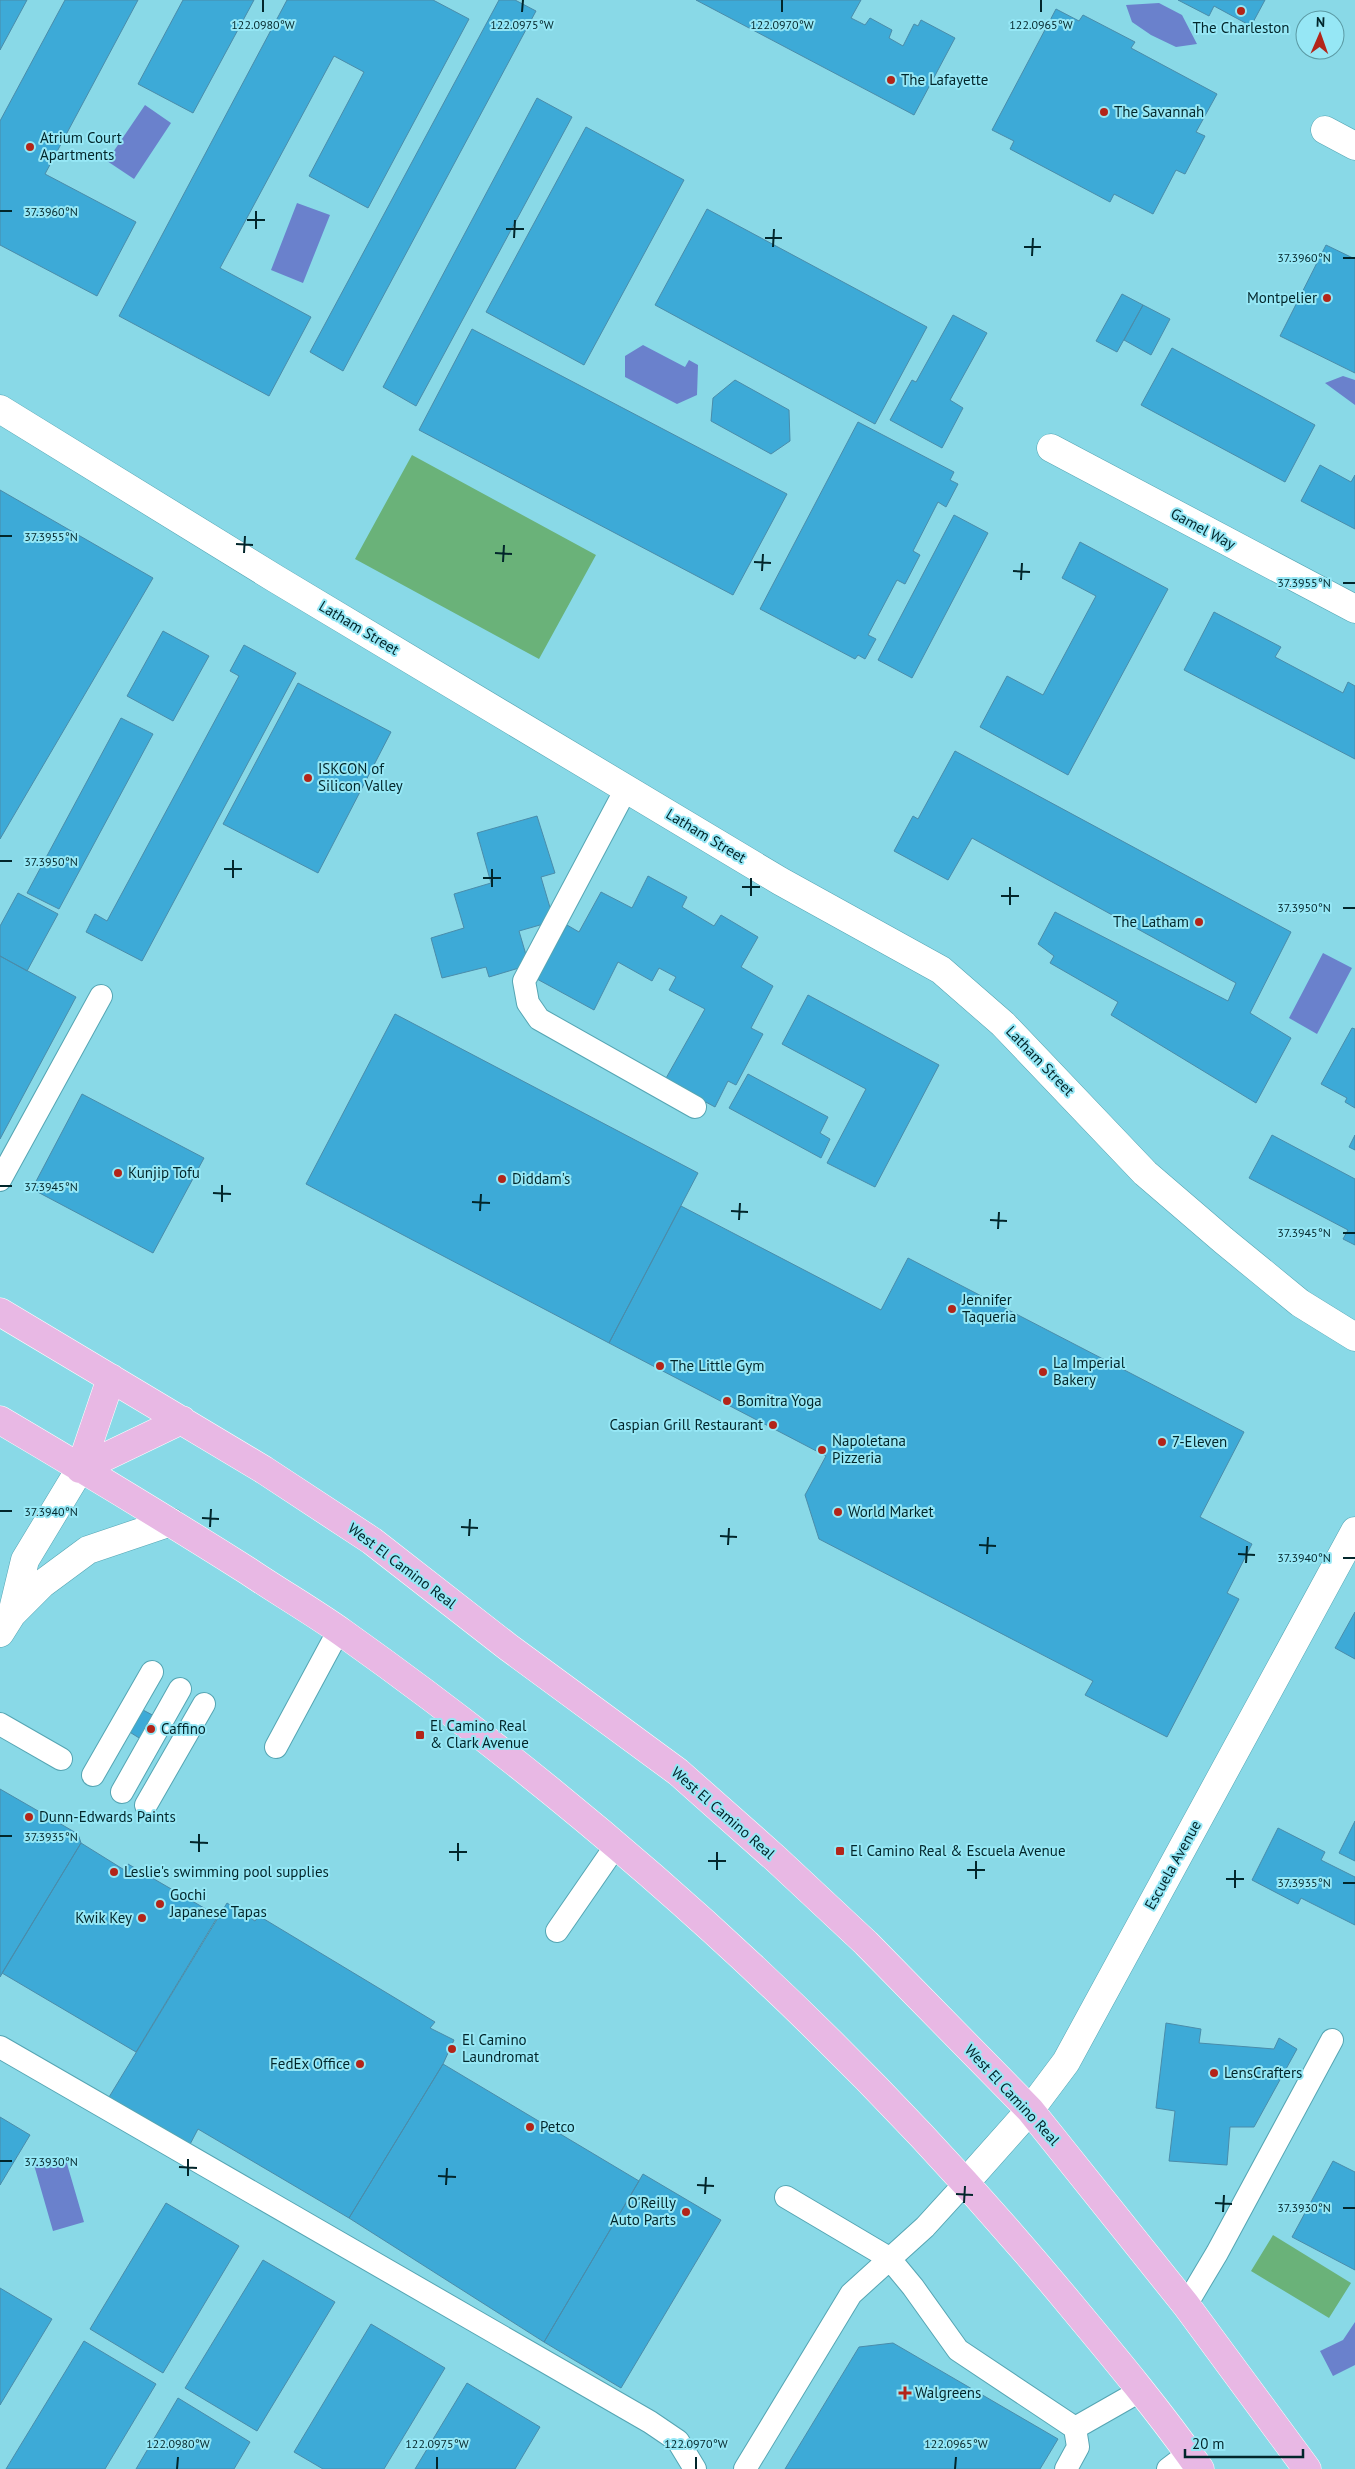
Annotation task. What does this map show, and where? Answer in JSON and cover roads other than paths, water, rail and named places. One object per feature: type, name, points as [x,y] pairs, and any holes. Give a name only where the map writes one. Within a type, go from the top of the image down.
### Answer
[{"type":"main road","name":"West El Camino Real","points":[[0,1312],[264,1470],[372,1541],[508,1647],[678,1772],[775,1858],[866,1943],[1030,2110],[1186,2305],[1307,2469]]},
{"type":"main road","points":[[80,1470],[111,1378]]},
{"type":"main road","points":[[0,1420],[80,1470],[171,1522],[339,1630],[515,1761],[616,1844],[711,1928],[803,2015],[866,2077],[966,2182],[1026,2251],[1140,2391],[1186,2464]]},
{"type":"main road","points":[[80,1470],[182,1420]]},
{"type":"street","points":[[1325,130],[1355,146]]},
{"type":"street","name":"Latham Street","points":[[0,409],[285,584],[626,788],[858,926],[940,970],[1004,1024],[1144,1172],[1222,1240],[1300,1303],[1355,1337]]},
{"type":"street","name":"Gamel Way","points":[[1051,448],[1355,609]]},
{"type":"street","points":[[6,1624],[25,1560],[80,1470]]},
{"type":"street","points":[[6,1624],[42,1584],[88,1550],[171,1522]]},
{"type":"street","name":"Escuela Avenue","points":[[966,2182],[1030,2110],[1066,2062],[1355,1531]]},
{"type":"lane","points":[[626,788],[524,981],[528,1004],[539,1019],[695,1107]]},
{"type":"lane","points":[[0,1180],[101,996]]},
{"type":"lane","points":[[276,1747],[339,1630]]},
{"type":"lane","points":[[93,1775],[152,1672]]},
{"type":"lane","points":[[122,1792],[180,1689]]},
{"type":"lane","points":[[146,1804],[204,1704]]},
{"type":"lane","points":[[0,1724],[61,1759]]},
{"type":"lane","points":[[557,1931],[616,1844]]},
{"type":"lane","points":[[1186,2305],[1217,2253],[1332,2040]]},
{"type":"lane","points":[[0,2047],[650,2422],[678,2440],[695,2469]]},
{"type":"lane","points":[[745,2469],[851,2294],[925,2227],[966,2182]]},
{"type":"lane","points":[[786,2197],[889,2258],[913,2287],[958,2350],[1075,2428],[1078,2447],[1066,2469]]},
{"type":"lane","points":[[1075,2428],[1140,2391]]},
{"type":"water","points":[[1159,3],[1182,15],[1197,44],[1176,47],[1151,35],[1132,22],[1126,5]]},
{"type":"water","points":[[145,105],[171,123],[134,179],[107,161]]},
{"type":"water","points":[[297,203],[330,215],[303,283],[271,270]]},
{"type":"water","points":[[643,345],[685,367],[689,360],[698,365],[697,395],[677,404],[625,377],[625,356]]},
{"type":"water","points":[[1343,376],[1355,380],[1355,405],[1325,383]]},
{"type":"water","points":[[1323,953],[1352,968],[1317,1034],[1289,1018]]},
{"type":"water","points":[[65,2157],[84,2222],[53,2231],[34,2165]]},
{"type":"water","points":[[1355,2322],[1355,2365],[1333,2376],[1320,2351],[1343,2340]]},
{"type":"place","name":"The Charleston","points":[[1241,11]]},
{"type":"place","name":"The Lafayette","points":[[891,80]]},
{"type":"place","name":"The Savannah","points":[[1104,112]]},
{"type":"place","name":"Atrium Court Apartments","points":[[30,147]]},
{"type":"place","name":"Montpelier","points":[[1327,298]]},
{"type":"place","name":"ISKCON of Silicon Valley","points":[[308,778]]},
{"type":"place","name":"The Latham","points":[[1199,922]]},
{"type":"place","name":"Kunjip Tofu","points":[[118,1173]]},
{"type":"place","name":"Diddam's","points":[[502,1179]]},
{"type":"place","name":"Jennifer Taqueria","points":[[952,1309]]},
{"type":"place","name":"The Little Gym","points":[[660,1366]]},
{"type":"place","name":"La Imperial Bakery","points":[[1043,1372]]},
{"type":"place","name":"Bomitra Yoga","points":[[727,1401]]},
{"type":"place","name":"Caspian Grill Restaurant","points":[[773,1425]]},
{"type":"place","name":"7-Eleven","points":[[1162,1442]]},
{"type":"place","name":"Napoletana Pizzeria","points":[[822,1450]]},
{"type":"place","name":"World Market","points":[[838,1512]]},
{"type":"place","name":"Caffino","points":[[151,1729]]},
{"type":"place","name":"El Camino Real & Clark Avenue","points":[[420,1735]]},
{"type":"place","name":"Dunn-Edwards Paints","points":[[29,1817]]},
{"type":"place","name":"El Camino Real & Escuela Avenue","points":[[840,1851]]},
{"type":"place","name":"Leslie's swimming pool supplies","points":[[114,1872]]},
{"type":"place","name":"Gochi Japanese Tapas","points":[[160,1904]]},
{"type":"place","name":"Kwik Key","points":[[142,1918]]},
{"type":"place","name":"El Camino Laundromat","points":[[452,2049]]},
{"type":"place","name":"FedEx Office","points":[[360,2064]]},
{"type":"place","name":"LensCrafters","points":[[1214,2073]]},
{"type":"place","name":"Petco","points":[[530,2127]]},
{"type":"place","name":"O'Reilly Auto Parts","points":[[686,2212]]},
{"type":"place","name":"Walgreens","points":[[905,2393]]}]
